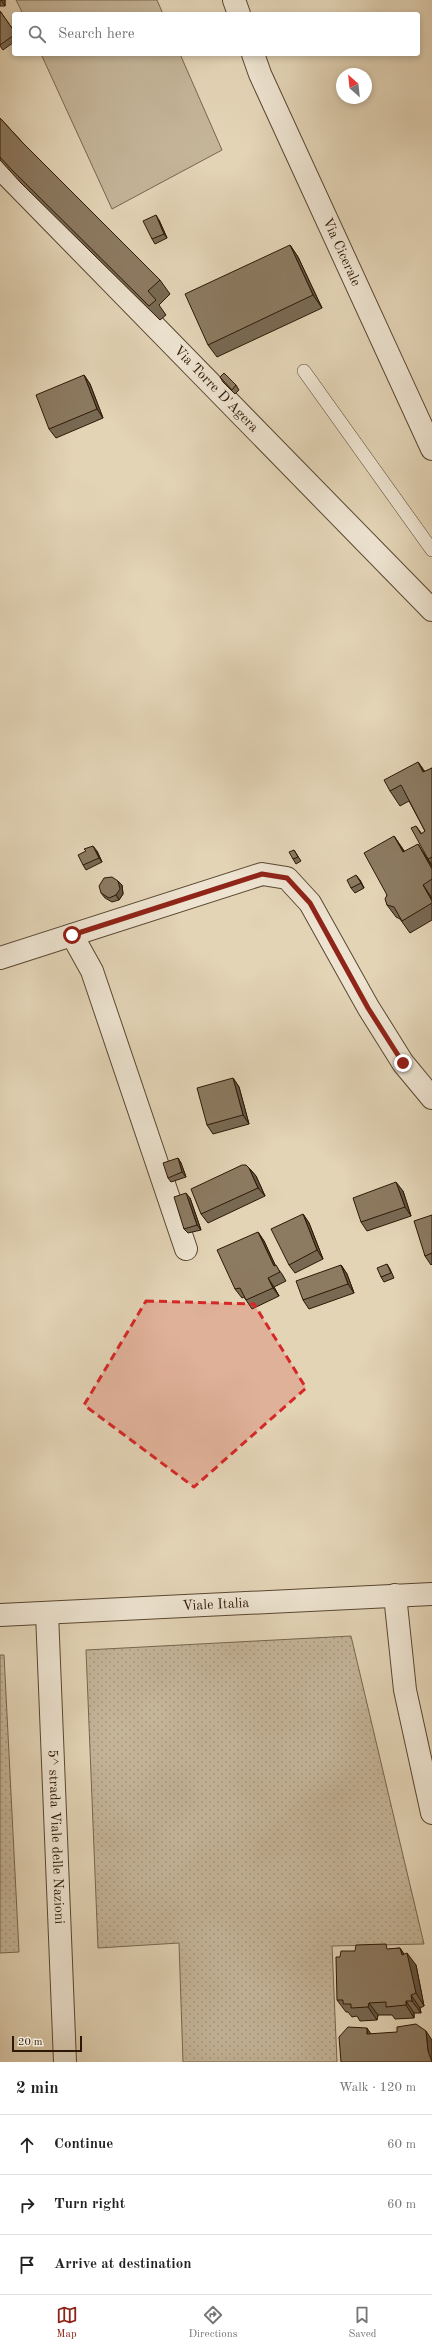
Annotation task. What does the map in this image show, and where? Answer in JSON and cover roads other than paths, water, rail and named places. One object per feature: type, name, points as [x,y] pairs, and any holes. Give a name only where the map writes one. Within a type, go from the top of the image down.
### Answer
[{"type":"street","points":[[234,0],[238,12]]},
{"type":"street","name":"Via Cicerale","points":[[254,56],[260,74],[432,449]]},
{"type":"street","name":"Via Torre D'Agera","points":[[0,168],[432,610]]},
{"type":"street","points":[[0,958],[262,874],[287,878],[310,903],[376,1020],[403,1063],[432,1098]]},
{"type":"street","points":[[72,935],[92,971],[186,1249]]},
{"type":"street","name":"Viale Italia","points":[[0,1615],[432,1594]]},
{"type":"street","points":[[395,1595],[405,1690],[432,1813]]},
{"type":"street","name":"5^ strada Viale delle Nazioni","points":[[47,1613],[65,2062]]},
{"type":"lane","points":[[304,371],[432,550]]}]
